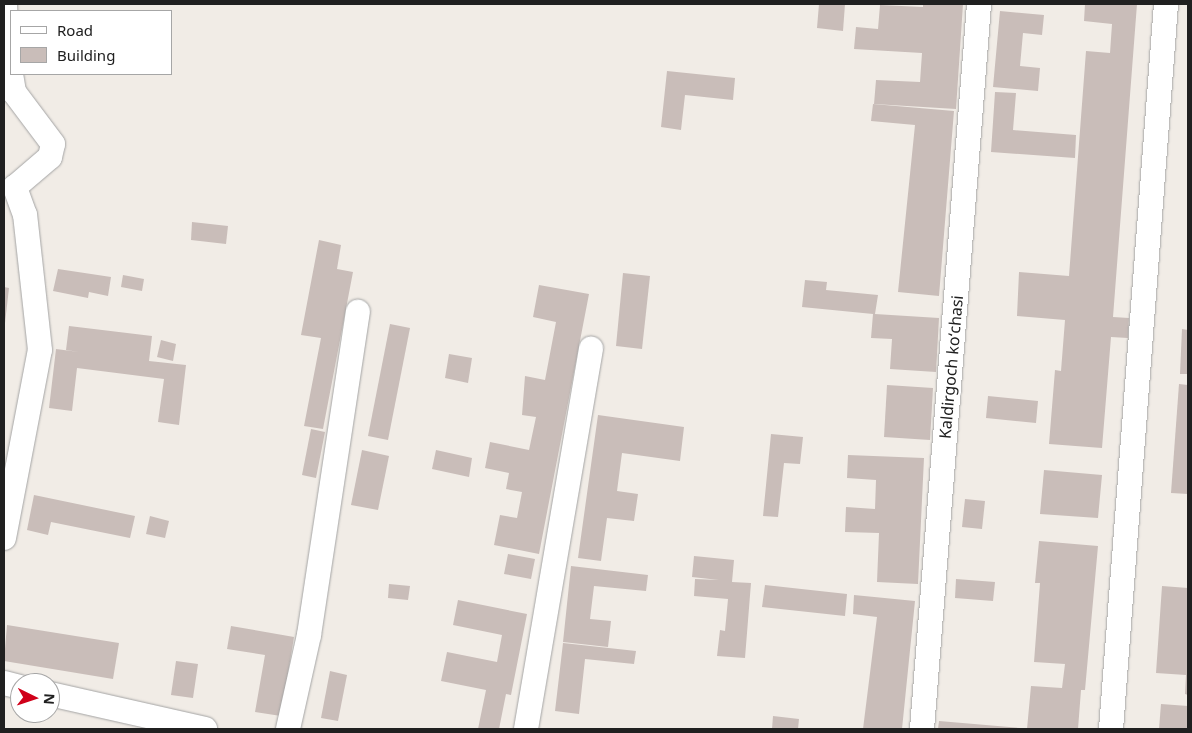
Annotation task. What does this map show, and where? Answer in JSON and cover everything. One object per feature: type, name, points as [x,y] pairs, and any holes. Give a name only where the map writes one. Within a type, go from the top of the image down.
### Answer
[{"type":"street","points":[[5,4],[10,53]]},
{"type":"street","name":"Kaldirgoch koʻchasi","points":[[922,729],[979,4]]},
{"type":"street","points":[[1111,729],[1166,4]]},
{"type":"street","points":[[4,538],[40,350],[25,215],[15,187],[50,157],[53,144],[14,92],[12,75]]},
{"type":"street","points":[[288,729],[308,634],[358,312]]},
{"type":"street","points":[[526,729],[591,349]]},
{"type":"street","points":[[60,696],[205,729]]},
{"type":"building","points":[[819,4],[845,4],[843,31],[817,28]]},
{"type":"building","points":[[923,4],[963,4],[956,109],[874,104],[876,80],[920,82],[922,53],[854,49],[856,27],[878,29],[880,5],[923,7]]},
{"type":"building","points":[[1085,4],[1137,4],[1113,317],[1129,318],[1128,338],[1111,337],[1102,448],[1049,444],[1055,370],[1061,371],[1065,320],[1017,316],[1019,272],[1069,276],[1086,51],[1110,53],[1112,24],[1084,21]]},
{"type":"building","points":[[1000,11],[1044,15],[1042,35],[1023,33],[1020,66],[1040,68],[1038,91],[993,87]]},
{"type":"building","points":[[667,71],[735,78],[733,100],[685,95],[681,130],[661,127]]},
{"type":"building","points":[[995,92],[1016,93],[1013,130],[1076,135],[1075,158],[991,152]]},
{"type":"building","points":[[873,104],[954,111],[939,296],[898,292],[915,125],[871,121]]},
{"type":"building","points":[[192,222],[228,226],[226,244],[191,240]]},
{"type":"building","points":[[319,240],[341,245],[337,269],[353,272],[323,429],[304,426],[321,338],[301,335]]},
{"type":"building","points":[[58,269],[111,277],[108,296],[89,292],[88,298],[53,291]]},
{"type":"building","points":[[623,273],[650,276],[642,349],[616,346]]},
{"type":"building","points":[[123,275],[144,279],[142,291],[121,287]]},
{"type":"building","points":[[805,280],[827,282],[826,290],[878,295],[875,314],[939,318],[936,372],[890,369],[892,339],[871,338],[873,314],[802,307]]},
{"type":"building","points":[[539,285],[589,294],[539,554],[494,545],[500,515],[517,518],[522,492],[506,489],[509,473],[485,468],[490,442],[529,450],[536,417],[522,415],[525,376],[545,380],[556,322],[533,317]]},
{"type":"building","points":[[4,287],[9,288],[5,323],[4,323]]},
{"type":"building","points":[[390,324],[410,328],[388,440],[368,436]]},
{"type":"building","points":[[69,326],[152,336],[149,361],[186,365],[179,425],[158,422],[164,379],[77,368],[72,411],[49,408],[56,349],[79,352],[66,350]]},
{"type":"building","points":[[1182,329],[1188,330],[1188,374],[1180,374]]},
{"type":"building","points":[[161,340],[176,344],[173,361],[157,357]]},
{"type":"building","points":[[449,354],[472,358],[468,383],[445,378]]},
{"type":"building","points":[[1179,384],[1188,385],[1188,494],[1171,493]]},
{"type":"building","points":[[887,385],[933,388],[930,440],[884,437]]},
{"type":"building","points":[[988,396],[1038,401],[1036,423],[986,418]]},
{"type":"building","points":[[598,415],[684,427],[680,461],[622,453],[617,491],[638,494],[634,521],[607,518],[601,561],[578,558]]},
{"type":"building","points":[[311,429],[325,432],[316,478],[302,475]]},
{"type":"building","points":[[771,434],[803,437],[800,464],[784,463],[778,517],[763,516]]},
{"type":"building","points":[[362,450],[389,456],[378,510],[351,505]]},
{"type":"building","points":[[436,450],[472,458],[469,477],[432,469]]},
{"type":"building","points":[[848,455],[924,458],[918,584],[877,582],[879,533],[845,532],[846,507],[875,509],[876,480],[847,478]]},
{"type":"building","points":[[1044,470],[1102,475],[1098,518],[1040,514]]},
{"type":"building","points":[[34,495],[135,516],[130,538],[51,522],[48,535],[27,530]]},
{"type":"building","points":[[965,499],[985,501],[982,529],[962,527]]},
{"type":"building","points":[[150,516],[169,521],[165,538],[146,534]]},
{"type":"building","points":[[1039,541],[1098,546],[1085,690],[1081,690],[1078,729],[1027,729],[1031,686],[1062,688],[1065,664],[1034,662],[1040,583],[1035,583]]},
{"type":"building","points":[[508,554],[535,559],[531,579],[504,574]]},
{"type":"building","points":[[694,556],[734,560],[732,582],[751,583],[745,658],[717,656],[720,630],[725,631],[728,599],[694,596],[695,579],[719,580],[692,577]]},
{"type":"building","points":[[571,566],[648,575],[646,591],[594,586],[590,619],[611,621],[608,647],[563,642]]},
{"type":"building","points":[[956,579],[995,582],[993,601],[955,598]]},
{"type":"building","points":[[389,584],[410,586],[408,600],[388,598]]},
{"type":"building","points":[[765,585],[847,594],[845,616],[762,607]]},
{"type":"building","points":[[1162,586],[1188,588],[1188,695],[1185,694],[1186,675],[1156,673]]},
{"type":"building","points":[[854,595],[915,601],[902,729],[863,729],[877,617],[853,614]]},
{"type":"building","points":[[458,600],[527,614],[511,695],[506,694],[499,729],[478,729],[486,690],[441,681],[447,652],[497,662],[502,635],[453,625]]},
{"type":"building","points":[[7,625],[119,643],[113,679],[4,661]]},
{"type":"building","points":[[231,626],[294,637],[281,716],[255,712],[265,655],[227,649]]},
{"type":"building","points":[[563,643],[636,651],[634,664],[585,659],[579,714],[555,711]]},
{"type":"building","points":[[176,661],[198,664],[193,698],[171,695]]},
{"type":"building","points":[[330,671],[347,675],[338,721],[321,718]]},
{"type":"building","points":[[1161,704],[1188,706],[1188,729],[1159,729]]},
{"type":"building","points":[[773,716],[799,719],[798,729],[772,729]]},
{"type":"building","points":[[939,721],[1020,728],[1020,729],[938,729]]}]
